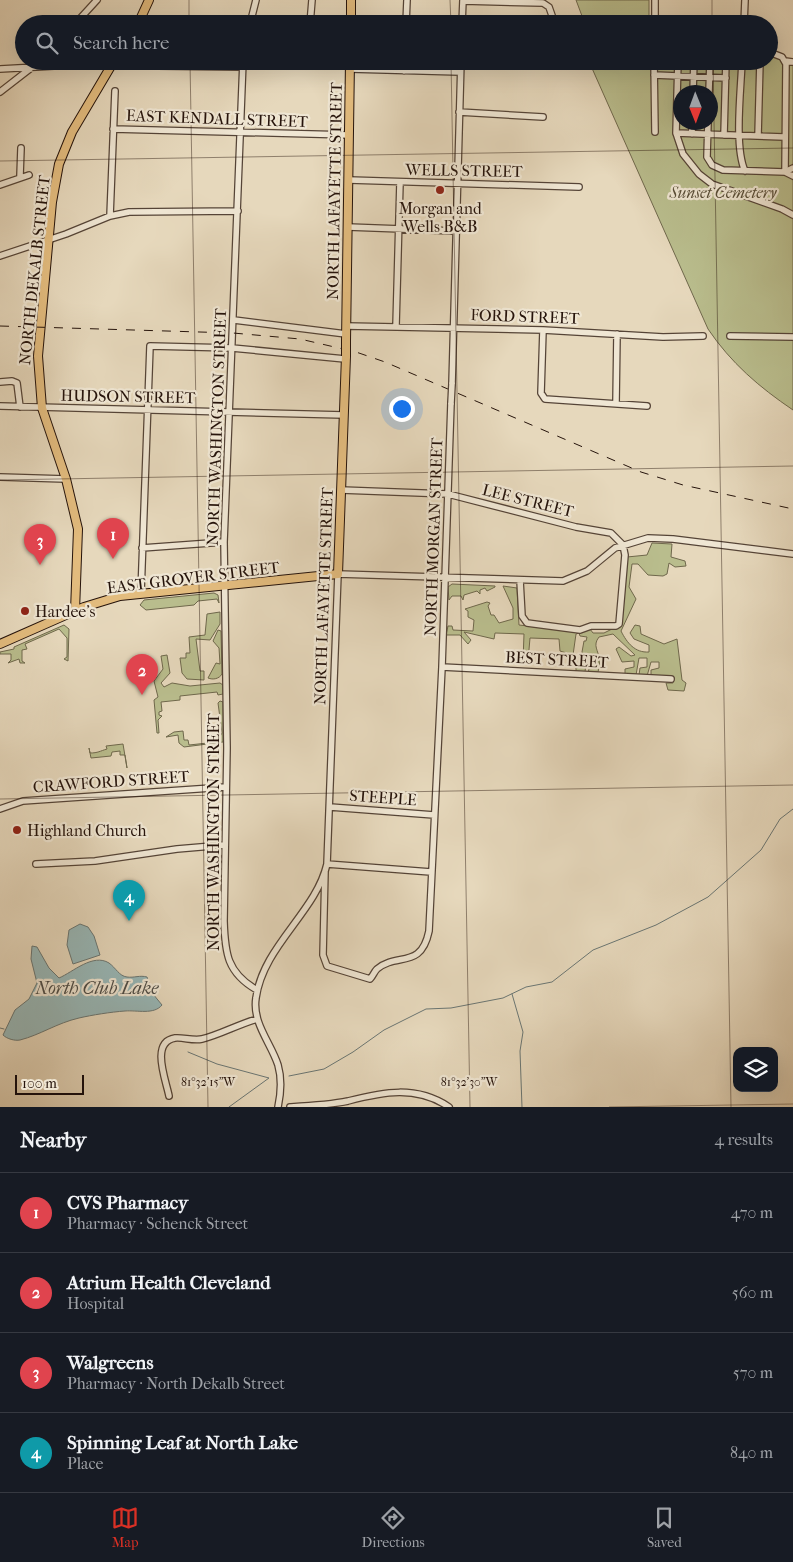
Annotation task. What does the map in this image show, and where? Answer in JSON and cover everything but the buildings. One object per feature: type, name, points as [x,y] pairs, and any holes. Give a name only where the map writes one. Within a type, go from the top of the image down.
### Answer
[{"type":"main road","points":[[142,15],[149,0]]},
{"type":"main road","points":[[351,0],[351,15]]},
{"type":"main road","name":"NORTH DEKALB STREET","points":[[75,611],[78,529],[66,479],[42,408],[38,356],[52,202],[59,164],[72,132],[108,70]]},
{"type":"main road","name":"NORTH LAFAYETTE STREET","points":[[338,574],[346,358],[350,70]]},
{"type":"main road","name":"EAST GROVER STREET","points":[[0,644],[102,601],[142,593],[338,574]]},
{"type":"street","points":[[83,15],[97,0]]},
{"type":"street","points":[[252,15],[256,0]]},
{"type":"street","points":[[311,15],[312,0]]},
{"type":"street","points":[[406,15],[407,0]]},
{"type":"street","points":[[655,0],[655,15]]},
{"type":"street","points":[[744,15],[745,0]]},
{"type":"street","points":[[462,15],[463,1],[544,3],[549,8],[552,15]]},
{"type":"street","points":[[778,55],[785,61],[793,62]]},
{"type":"street","points":[[785,61],[785,172]]},
{"type":"street","points":[[0,70],[15,68]]},
{"type":"street","points":[[0,92],[30,70]]},
{"type":"street","name":"NORTH WASHINGTON STREET","points":[[243,70],[223,586],[228,748],[224,845],[224,928],[227,956],[241,980],[257,990]]},
{"type":"street","points":[[395,70],[460,72]]},
{"type":"street","points":[[654,70],[655,132]]},
{"type":"street","points":[[678,70],[676,133],[683,154],[705,179],[727,191],[782,209],[793,215]]},
{"type":"street","points":[[693,85],[694,70]]},
{"type":"street","points":[[709,85],[710,70]]},
{"type":"street","points":[[724,135],[726,70]]},
{"type":"street","points":[[742,70],[740,136],[741,162],[745,171]]},
{"type":"street","points":[[758,136],[760,70]]},
{"type":"street","name":"NORTH MORGAN STREET","points":[[325,872],[324,963],[332,969],[370,979],[377,969],[412,957],[424,948],[429,931],[442,667],[454,328],[460,72]]},
{"type":"street","points":[[654,75],[726,78]]},
{"type":"street","points":[[110,216],[115,91]]},
{"type":"street","points":[[459,112],[543,117]]},
{"type":"street","name":"EAST KENDALL STREET","points":[[113,129],[349,135]]},
{"type":"street","points":[[708,130],[707,157],[712,165],[724,170],[785,172],[793,176]]},
{"type":"street","points":[[676,133],[784,138]]},
{"type":"street","points":[[20,176],[21,148]]},
{"type":"street","points":[[785,172],[793,168]]},
{"type":"street","points":[[0,185],[20,176],[29,175]]},
{"type":"street","name":"WELLS STREET","points":[[349,180],[579,187]]},
{"type":"street","points":[[396,326],[400,182]]},
{"type":"street","points":[[0,256],[110,216],[129,212],[154,210],[238,211]]},
{"type":"street","points":[[348,227],[455,230]]},
{"type":"street","name":"FORD STREET","points":[[234,320],[346,334],[396,326],[703,336]]},
{"type":"street","points":[[543,330],[542,397],[552,400],[648,406]]},
{"type":"street","points":[[616,334],[616,403]]},
{"type":"street","points":[[730,336],[793,337]]},
{"type":"street","points":[[142,593],[150,346],[232,348],[346,358]]},
{"type":"street","points":[[0,382],[12,381],[17,383],[20,407]]},
{"type":"street","name":"HUDSON STREET","points":[[0,406],[344,415]]},
{"type":"street","points":[[0,477],[66,479]]},
{"type":"street","name":"LEE STREET","points":[[341,490],[448,494],[576,527],[611,533],[623,545]]},
{"type":"street","points":[[338,574],[554,581],[569,579],[587,571],[610,552],[623,545],[648,538],[673,539],[793,554]]},
{"type":"street","points":[[142,548],[224,542]]},
{"type":"street","points":[[520,580],[522,616],[527,623],[580,630],[619,624],[626,562],[623,545]]},
{"type":"street","name":"NORTH LAFAYETTE STREET","points":[[278,1107],[281,1088],[279,1072],[257,1019],[255,1005],[257,990],[272,955],[313,893],[325,872],[327,864],[338,574]]},
{"type":"street","name":"BEST STREET","points":[[442,667],[670,679]]},
{"type":"street","name":"CRAWFORD STREET","points":[[0,809],[23,801],[226,787]]},
{"type":"street","name":"STEEPLE","points":[[330,807],[434,815]]},
{"type":"street","points":[[36,864],[95,861],[177,849],[224,845]]},
{"type":"street","points":[[327,864],[431,872]]},
{"type":"street","points":[[170,1096],[162,1060],[161,1048],[163,1043],[174,1038],[201,1039],[257,1019]]},
{"type":"street","points":[[278,1107],[316,1106],[397,1091],[426,1096],[449,1107]]},
{"type":"green space","points":[[576,0],[649,0],[649,15],[582,15]]},
{"type":"green space","name":"Sunset Cemetery","points":[[778,56],[791,62],[793,59],[793,410],[746,374],[708,329],[593,70],[778,70]]},
{"type":"green space","points":[[652,543],[672,544],[671,557],[685,561],[686,566],[675,567],[669,563],[667,574],[663,576],[648,575],[638,564],[632,564],[629,587],[636,599],[621,631],[632,646],[644,652],[649,652],[649,645],[634,639],[630,633],[635,625],[640,626],[641,634],[664,644],[677,639],[682,680],[686,683],[684,691],[668,690],[666,683],[673,683],[674,677],[651,676],[651,670],[659,668],[659,662],[651,662],[647,676],[639,675],[640,668],[647,667],[647,658],[639,658],[636,675],[625,675],[625,669],[634,667],[634,661],[622,662],[616,649],[619,647],[631,656],[635,655],[613,634],[599,637],[597,640],[598,672],[588,672],[591,664],[596,664],[596,659],[592,659],[592,655],[587,655],[585,672],[576,671],[576,665],[584,664],[582,652],[584,641],[586,641],[587,637],[580,636],[579,633],[576,634],[573,655],[560,651],[559,639],[530,638],[528,661],[523,661],[524,634],[495,633],[494,639],[464,632],[471,640],[468,644],[460,635],[446,635],[448,626],[452,626],[453,630],[473,631],[474,620],[468,617],[468,611],[465,609],[487,602],[490,603],[488,606],[491,615],[494,615],[499,623],[513,619],[513,608],[503,586],[517,588],[519,625],[582,632],[590,629],[593,633],[604,633],[616,627],[627,557],[647,555]]},
{"type":"green space","points":[[452,584],[495,587],[487,591],[485,588],[480,590],[480,594],[477,591],[464,595],[463,600],[461,596],[452,596],[449,600],[448,587]]},
{"type":"green space","points":[[214,593],[218,595],[219,603],[217,599],[198,601],[194,605],[146,610],[140,605],[144,600]]},
{"type":"green space","points":[[220,612],[220,624],[210,640],[196,639],[200,671],[204,671],[204,680],[187,679],[182,673],[180,658],[186,658],[186,653],[190,653],[189,637],[205,635],[207,614]]},
{"type":"green space","points":[[64,625],[69,629],[68,661],[64,659],[67,657],[67,638],[59,629],[25,644],[27,649],[22,650],[22,661],[25,663],[20,663],[19,659],[8,663],[11,660],[11,654],[0,654],[0,652],[14,649],[14,647]]},
{"type":"green space","points":[[218,630],[221,631],[222,674],[218,678],[212,679],[208,678],[216,663],[220,664],[219,648],[213,641]]},
{"type":"green space","points":[[167,655],[170,673],[161,683],[164,687],[172,683],[190,686],[220,683],[223,685],[223,694],[218,695],[217,692],[180,696],[180,700],[161,702],[162,711],[159,712],[159,715],[162,716],[158,720],[159,733],[157,733],[154,700],[158,697],[154,681],[163,669],[161,656]]},
{"type":"green space","points":[[220,701],[223,702],[223,742],[184,747],[179,743],[178,735],[166,737],[174,732],[183,731],[184,740],[188,740],[189,745],[217,742],[222,733],[218,703]]},
{"type":"green space","points":[[123,744],[125,755],[120,755],[120,751],[112,752],[111,756],[91,758],[90,753],[107,749],[106,746]]},
{"type":"water","name":"North Club Lake","points":[[80,924],[88,927],[94,936],[100,955],[73,964],[67,945],[69,930]]},
{"type":"water","name":"North Club Lake","points":[[32,946],[37,947],[49,968],[59,978],[83,964],[96,960],[109,963],[124,976],[147,977],[153,994],[162,1005],[150,1011],[120,1011],[79,1018],[20,1040],[9,1039],[3,1035],[15,1010],[29,999],[37,983],[31,959]]},
{"type":"waterway","points":[[289,1076],[324,1069],[353,1052],[384,1030],[426,1009],[451,1008],[503,998],[526,987],[552,982],[593,950],[656,925],[708,897],[761,850],[780,819],[793,809]]},
{"type":"waterway","points":[[512,994],[523,1032],[520,1051],[522,1107]]},
{"type":"waterway","points":[[0,1028],[4,1029]]},
{"type":"waterway","points":[[188,1052],[217,1064],[269,1078],[229,1107]]},
{"type":"railway","points":[[0,326],[233,333],[300,339],[356,352],[385,362],[641,472],[683,485],[793,509]]},
{"type":"place","name":"Morgan and Wells B&B","points":[[440,190]]},
{"type":"place","name":"CVS Pharmacy","points":[[113,559]]},
{"type":"place","name":"Walgreens","points":[[40,565]]},
{"type":"place","name":"Hardee's","points":[[25,611]]},
{"type":"place","name":"Atrium Health Cleveland","points":[[142,695]]},
{"type":"place","name":"Highland Church","points":[[17,830]]},
{"type":"place","name":"Spinning Leaf at North Lake","points":[[129,921]]}]
